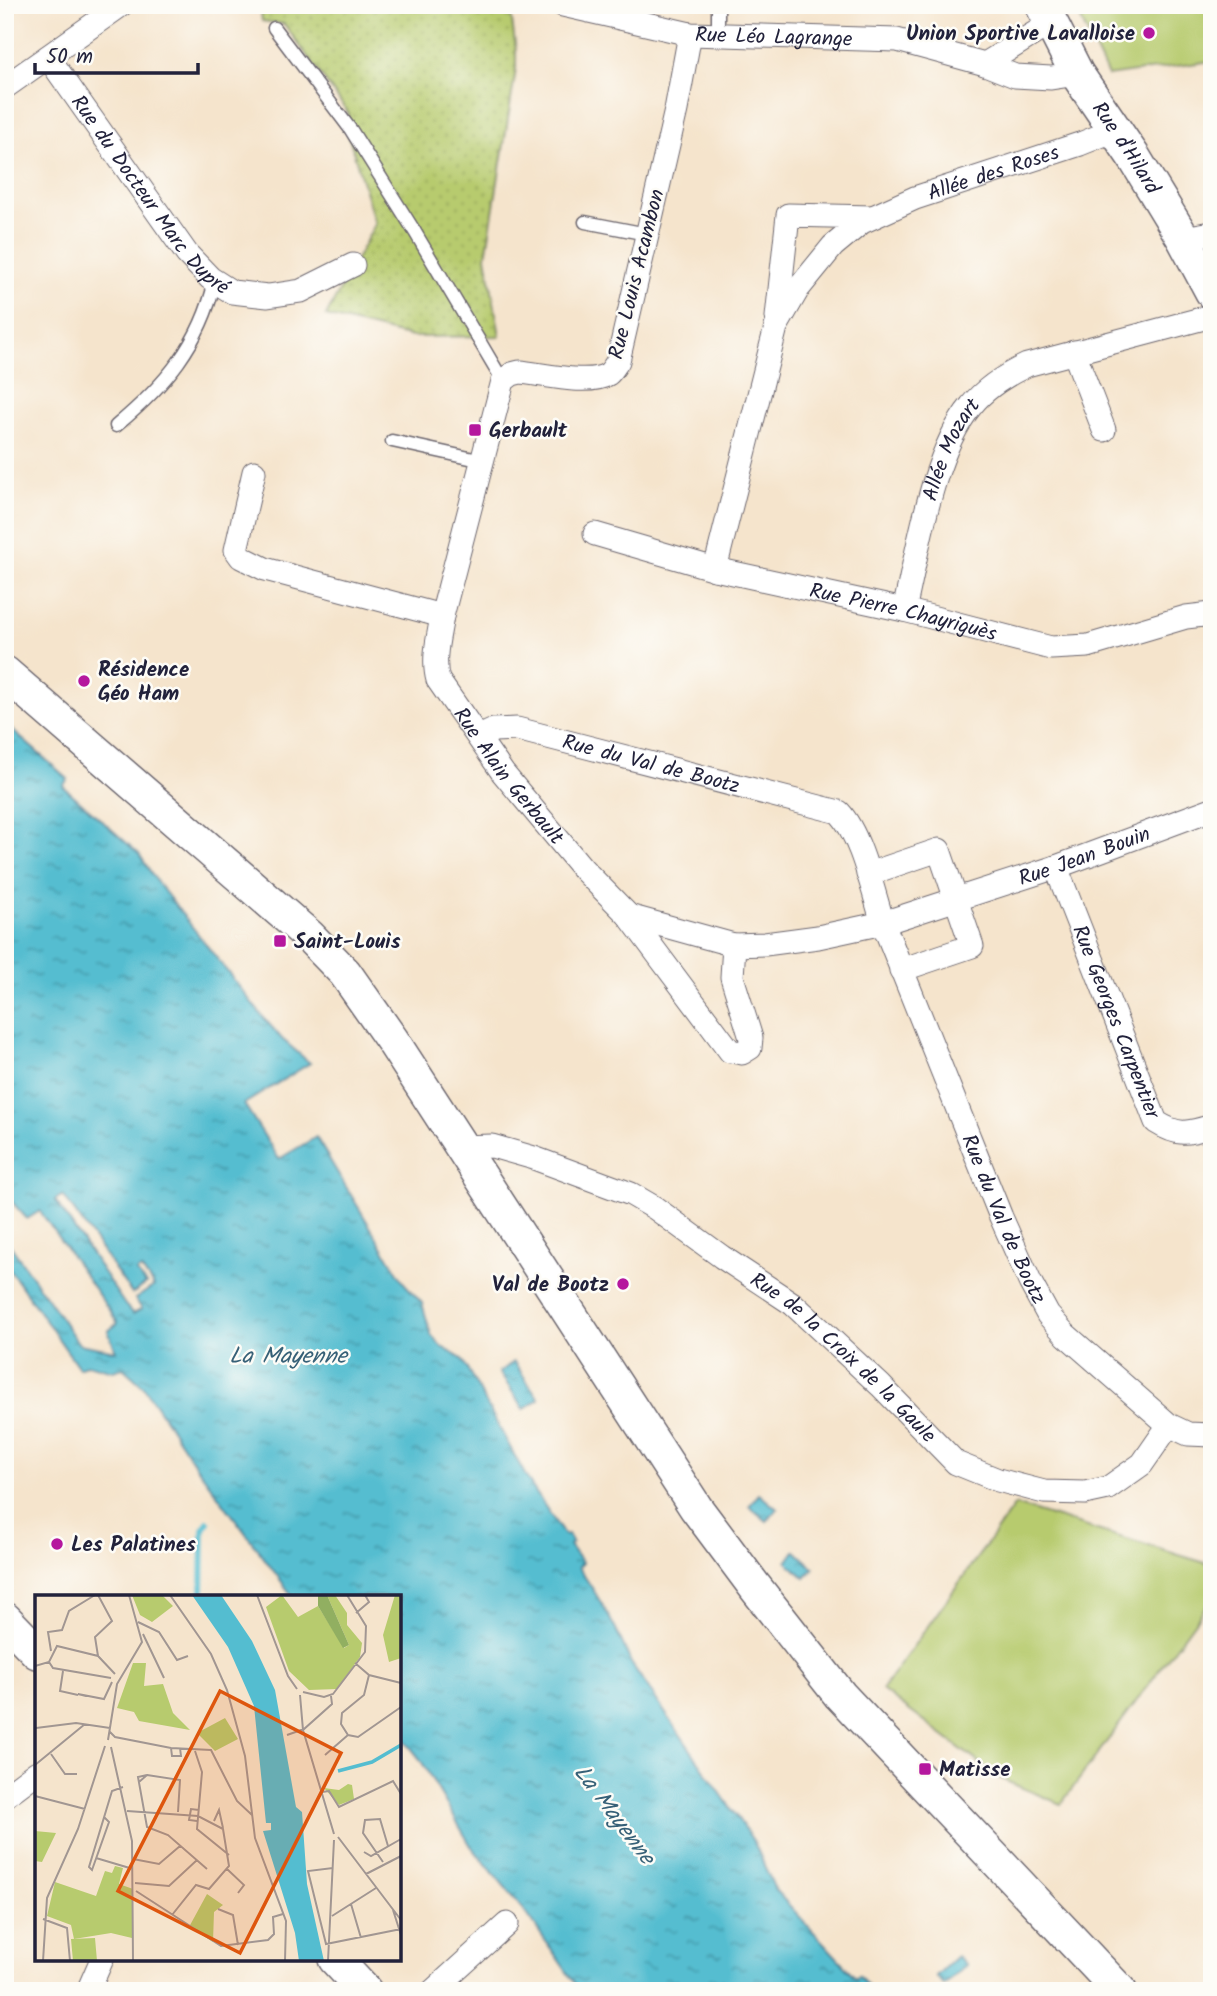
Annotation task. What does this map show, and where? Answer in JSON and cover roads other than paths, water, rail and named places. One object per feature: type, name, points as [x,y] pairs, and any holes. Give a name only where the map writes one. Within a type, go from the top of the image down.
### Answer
[{"type":"main road","name":"Rue d'Hilard","points":[[1046,14],[1077,74],[1115,130],[1197,235],[1212,292]]},
{"type":"main road","points":[[5,673],[309,936],[345,972],[696,1508],[755,1587],[840,1695],[1120,1991]]},
{"type":"main road","points":[[5,1619],[35,1650]]},
{"type":"main road","points":[[337,1961],[365,1991]]},
{"type":"street","points":[[5,87],[121,5]]},
{"type":"street","name":"Rue Léo Lagrange","points":[[563,5],[690,34],[897,40],[985,64],[1015,76],[1051,78],[1077,74]]},
{"type":"street","points":[[985,64],[1046,14]]},
{"type":"street","name":"Rue Louis Acambon","points":[[503,381],[520,372],[597,379],[610,373],[618,361],[676,110],[690,34]]},
{"type":"street","name":"Rue du Docteur Marc Dupré","points":[[48,57],[187,254],[215,281],[232,292],[268,296],[301,291],[353,265]]},
{"type":"street","name":"Allée des Roses","points":[[776,327],[798,289],[833,246],[862,222],[915,198],[1115,130]]},
{"type":"street","name":"Allée des Roses","points":[[715,569],[776,327],[788,215],[872,217]]},
{"type":"street","name":"Allée Mozart","points":[[904,610],[948,441],[971,406],[1000,378],[1027,365],[1212,316]]},
{"type":"street","points":[[1074,352],[1104,430]]},
{"type":"street","points":[[254,472],[236,550],[241,557],[265,569],[442,616],[503,381]]},
{"type":"street","name":"Rue Pierre Chayriguès","points":[[595,534],[715,569],[904,610],[1051,648],[1088,646],[1186,617],[1212,614]]},
{"type":"street","name":"Rue Alain Gerbault","points":[[442,616],[435,671],[438,680],[503,773],[583,869],[629,916],[730,1051],[742,1053],[750,1048],[751,1038],[732,978],[734,945]]},
{"type":"street","name":"Rue du Val de Bootz","points":[[478,737],[494,730],[517,729],[839,812],[847,820],[869,874],[883,923],[901,970],[1030,1282],[1048,1315],[1066,1335],[1169,1425]]},
{"type":"street","name":"Rue Jean Bouin","points":[[883,923],[1056,867],[1212,809]]},
{"type":"street","points":[[869,874],[939,850],[972,946],[901,970]]},
{"type":"street","name":"Rue Georges Carpentier","points":[[1056,867],[1156,1122],[1172,1132],[1191,1133],[1212,1126]]},
{"type":"street","points":[[629,916],[734,945],[818,937],[883,923]]},
{"type":"street","name":"Rue de la Croix de la Gaule","points":[[460,1147],[492,1146],[534,1158],[631,1194],[655,1208],[793,1304],[881,1386],[956,1463],[998,1480],[1044,1492],[1085,1493],[1108,1488],[1142,1464],[1169,1425]]},
{"type":"street","points":[[1169,1425],[1188,1434],[1212,1435]]},
{"type":"street","points":[[5,1796],[35,1774]]},
{"type":"street","points":[[433,1991],[507,1924]]},
{"type":"street","points":[[88,1991],[101,1961]]},
{"type":"lane","points":[[718,5],[718,36]]},
{"type":"lane","points":[[274,29],[351,130],[503,381]]},
{"type":"lane","points":[[585,222],[648,234]]},
{"type":"lane","points":[[116,426],[150,398],[177,366],[210,304],[215,281]]},
{"type":"lane","points":[[392,441],[484,461]]},
{"type":"water","name":"La Mayenne","points":[[5,724],[68,779],[63,786],[139,854],[157,882],[263,1017],[282,1039],[310,1063],[244,1104],[279,1159],[316,1137],[404,1283],[422,1303],[431,1335],[442,1347],[462,1359],[529,1482],[564,1535],[568,1534],[572,1542],[569,1545],[582,1563],[578,1567],[607,1613],[631,1663],[754,1842],[775,1890],[856,1978],[859,1975],[872,1991],[580,1991],[525,1911],[471,1846],[420,1759],[401,1735],[401,1595],[292,1595],[196,1466],[143,1386],[123,1368],[113,1371],[87,1364],[79,1368],[5,1263],[5,1238],[79,1344],[116,1351],[108,1331],[118,1323],[40,1211],[27,1219],[5,1194]],"holes":[[[63,1195],[132,1294],[146,1284],[136,1272],[141,1269],[154,1286],[135,1299],[142,1309],[133,1314],[55,1200]]]},
{"type":"water","points":[[514,1362],[539,1399],[524,1409],[499,1372]]},
{"type":"water","points":[[759,1494],[777,1509],[767,1521],[749,1506]]},
{"type":"water","points":[[795,1551],[814,1568],[805,1578],[787,1562]]},
{"type":"water","points":[[957,1956],[966,1965],[944,1985],[936,1976]]},
{"type":"waterway","points":[[202,1595],[203,1529],[208,1522]]},
{"type":"place","name":"Union Sportive Lavalloise","points":[[1149,33]]},
{"type":"place","name":"Gerbault","points":[[475,430]]},
{"type":"place","name":"Résidence Géo Ham","points":[[84,681]]},
{"type":"place","name":"Saint-Louis","points":[[280,941]]},
{"type":"place","name":"Val de Bootz","points":[[623,1284]]},
{"type":"place","name":"Les Palatines","points":[[57,1544]]},
{"type":"place","name":"Matisse","points":[[925,1769]]}]
